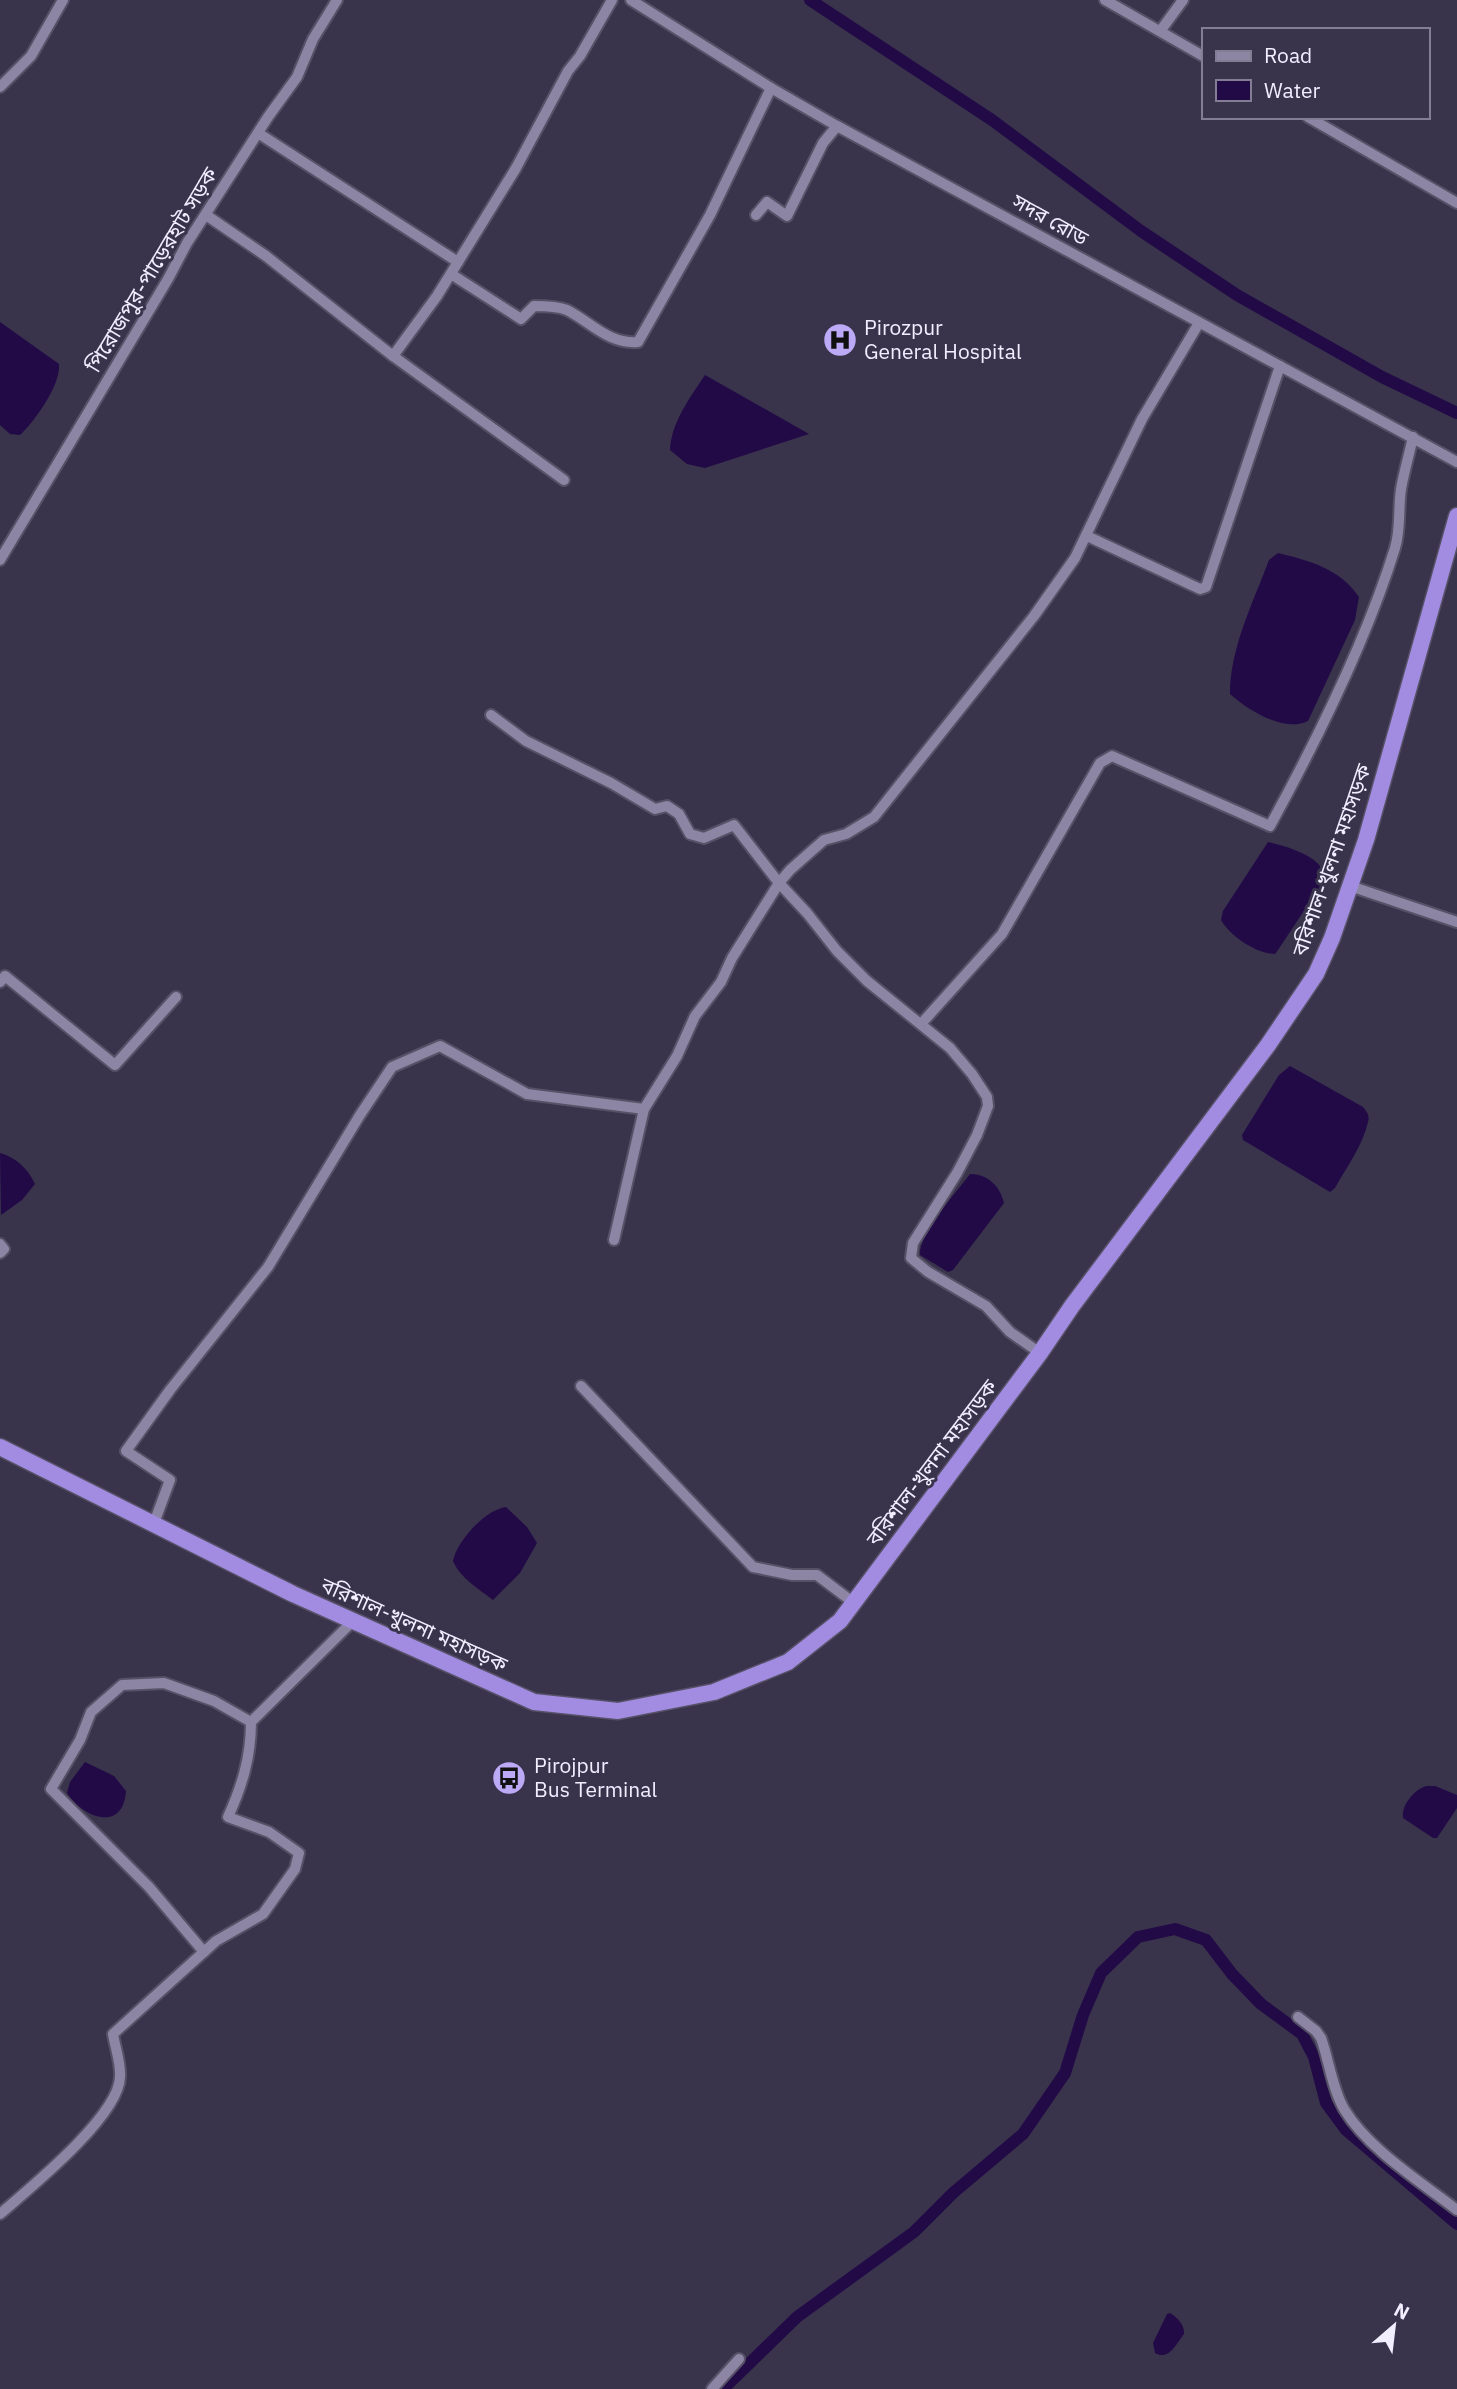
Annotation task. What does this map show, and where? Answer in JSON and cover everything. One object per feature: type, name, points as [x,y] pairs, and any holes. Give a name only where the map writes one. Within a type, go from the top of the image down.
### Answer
[{"type":"highway","name":"বরিশাল-খুলনা মহাসড়ক","points":[[0,1447],[293,1594],[534,1702],[618,1711],[714,1692],[788,1662],[840,1621],[854,1603],[1268,1045],[1316,974],[1332,939],[1366,840],[1457,516]]},
{"type":"street","points":[[0,87],[31,56],[63,0]]},
{"type":"street","name":"পিরোজপুর-পাড়েরহাট সড়ক","points":[[0,560],[169,279],[187,243],[297,77],[313,39],[337,0]]},
{"type":"street","points":[[393,356],[451,274],[516,168],[568,71],[580,56],[612,0]]},
{"type":"street","points":[[1105,0],[1202,55]]},
{"type":"street","points":[[1161,30],[1183,0]]},
{"type":"street","name":"সদর রোড","points":[[635,1],[771,88],[837,126],[1457,462]]},
{"type":"street","points":[[451,274],[521,320],[534,306],[565,309],[608,337],[625,343],[638,342],[710,215],[771,88]]},
{"type":"street","points":[[1312,119],[1457,202]]},
{"type":"street","points":[[756,215],[766,202],[786,216],[823,144],[837,126]]},
{"type":"street","points":[[258,134],[458,262]]},
{"type":"street","points":[[206,215],[266,256],[393,356],[564,480]]},
{"type":"street","points":[[614,1240],[644,1108],[677,1056],[695,1016],[721,982],[732,958],[779,883],[809,851],[824,840],[846,834],[874,817],[1034,616],[1087,536],[1142,419],[1199,323]]},
{"type":"street","points":[[1087,536],[1200,589],[1206,587],[1280,366]]},
{"type":"street","points":[[921,1024],[1002,934],[1100,763],[1112,756],[1270,826],[1348,671],[1392,557],[1399,528],[1401,491],[1413,437]]},
{"type":"street","points":[[491,715],[526,741],[611,783],[655,809],[667,806],[680,814],[690,834],[704,838],[734,825],[779,883],[859,974],[950,1048],[972,1074],[987,1097],[988,1106],[977,1135],[957,1173],[913,1243],[911,1258],[928,1272],[986,1306],[1010,1332],[1040,1353]]},
{"type":"street","points":[[1350,886],[1457,922]]},
{"type":"street","points":[[0,982],[5,976],[115,1065],[176,997]]},
{"type":"street","points":[[154,1523],[170,1480],[126,1451],[170,1390],[268,1267],[392,1067],[440,1046],[527,1094],[644,1108]]},
{"type":"street","points":[[0,1244],[4,1249],[0,1253]]},
{"type":"street","points":[[581,1386],[752,1567],[792,1576],[817,1575],[854,1603]]},
{"type":"street","points":[[0,2214],[49,2172],[107,2111],[121,2078],[113,2034],[216,1941],[263,1914],[295,1869],[299,1853],[269,1832],[228,1817],[242,1785],[251,1745],[251,1722],[354,1621]]},
{"type":"street","points":[[204,1952],[149,1887],[51,1789],[80,1740],[91,1712],[122,1685],[164,1683],[214,1701],[251,1722]]},
{"type":"street","points":[[1297,2017],[1321,2038],[1340,2099],[1348,2115],[1375,2145],[1457,2210]]},
{"type":"street","points":[[712,2389],[740,2359]]},
{"type":"water","points":[[0,322],[59,364],[51,392],[20,435],[10,434],[0,425]]},
{"type":"water","points":[[705,375],[809,434],[705,468],[687,464],[670,450],[671,440],[683,410]]},
{"type":"water","points":[[1278,553],[1333,572],[1359,597],[1355,620],[1308,721],[1298,724],[1267,718],[1246,707],[1230,694],[1238,643],[1269,560]]},
{"type":"water","points":[[1268,842],[1309,857],[1316,861],[1323,873],[1321,885],[1275,954],[1260,951],[1245,943],[1221,920],[1223,911]]},
{"type":"water","points":[[1290,1066],[1363,1107],[1367,1112],[1369,1120],[1366,1131],[1335,1188],[1330,1192],[1243,1140],[1242,1135],[1279,1075]]},
{"type":"water","points":[[0,1153],[21,1164],[35,1184],[22,1200],[1,1215]]},
{"type":"water","points":[[970,1174],[982,1176],[992,1182],[1000,1191],[1004,1203],[953,1270],[948,1272],[920,1255],[921,1246],[932,1225]]},
{"type":"water","points":[[506,1507],[527,1527],[537,1543],[520,1573],[493,1600],[465,1578],[453,1561],[460,1545],[473,1528],[489,1514]]},
{"type":"water","points":[[85,1762],[114,1776],[126,1791],[118,1813],[110,1817],[92,1814],[74,1802],[67,1793],[70,1782]]},
{"type":"water","points":[[1426,1786],[1435,1786],[1457,1795],[1457,1808],[1437,1838],[1403,1818],[1409,1799]]},
{"type":"water","points":[[1170,2313],[1180,2322],[1184,2334],[1172,2350],[1160,2355],[1155,2353],[1153,2343],[1167,2314]]},
{"type":"waterway","points":[[810,0],[992,120],[1141,231],[1237,295],[1382,377],[1457,413]]},
{"type":"waterway","points":[[723,2389],[797,2317],[914,2232],[953,2193],[1023,2134],[1065,2073],[1083,2015],[1101,1973],[1138,1937],[1175,1929],[1206,1940],[1232,1974],[1261,2004],[1302,2034],[1314,2057],[1326,2103],[1346,2130],[1457,2224]]},
{"type":"place","name":"Pirozpur General Hospital","points":[[840,340]]},
{"type":"place","name":"Pirojpur Bus Terminal","points":[[509,1778]]}]
